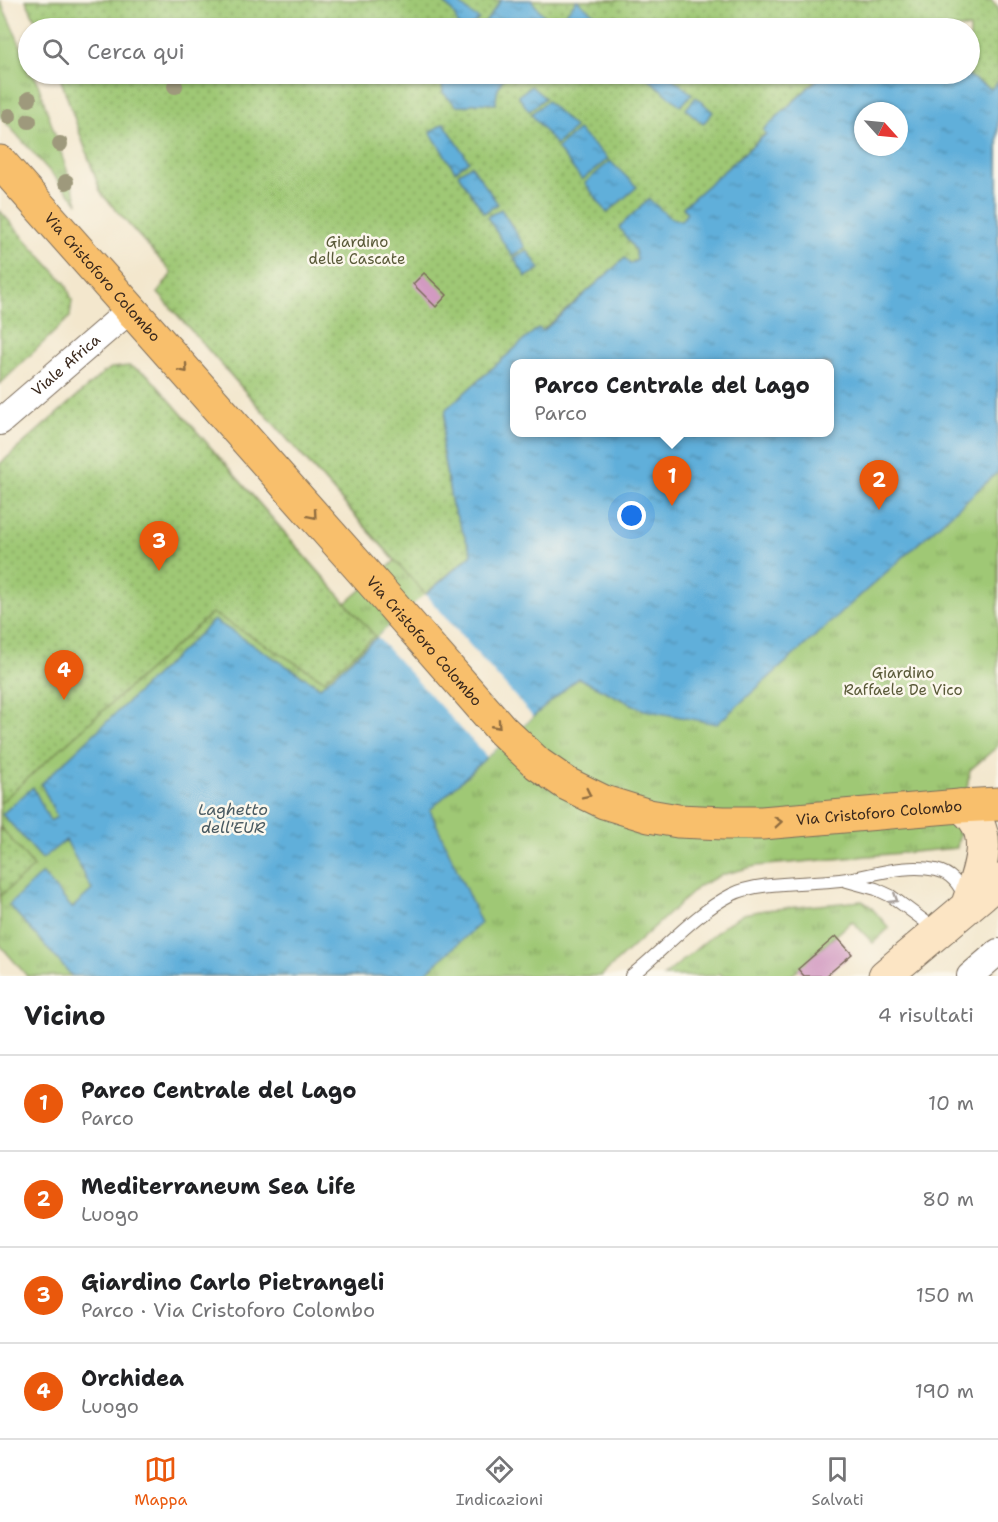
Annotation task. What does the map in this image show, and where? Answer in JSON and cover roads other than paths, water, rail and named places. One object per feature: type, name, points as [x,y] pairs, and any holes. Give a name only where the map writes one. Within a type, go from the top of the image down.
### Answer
[{"type":"main road","name":"Via Cristoforo Colombo","points":[[0,162],[502,730],[537,764],[567,784],[604,802],[650,816],[743,824],[998,804]]},
{"type":"street","name":"Viale Africa","points":[[0,422],[131,309]]},
{"type":"street","points":[[960,806],[980,821],[986,840],[982,864],[967,907]]},
{"type":"street","points":[[885,976],[998,881]]},
{"type":"street","points":[[970,976],[998,952]]},
{"type":"lane","points":[[631,976],[711,907],[744,890],[843,880],[920,868],[937,870],[949,876],[963,893],[967,907]]},
{"type":"lane","points":[[843,880],[884,892],[938,931]]},
{"type":"lane","points":[[639,976],[652,960]]},
{"type":"water","points":[[442,0],[456,0],[478,18],[455,18]]},
{"type":"water","points":[[501,0],[531,0],[545,18],[488,18]]},
{"type":"water","points":[[577,0],[599,18],[572,18],[566,13]]},
{"type":"water","name":"Laghetto dell'EUR","points":[[998,82],[998,472],[717,724],[644,710],[578,678],[487,757],[430,810],[481,923],[422,976],[72,976],[9,905],[42,873],[72,908],[92,890],[66,840],[42,859],[2,814],[33,787],[50,821],[57,817],[41,784],[214,620],[320,687],[472,554],[452,505],[442,448],[446,409],[538,328],[543,331],[625,258],[630,264],[637,260],[635,250],[619,227],[649,199],[669,217],[681,221],[687,213],[683,207],[766,134],[763,130],[812,84],[980,83],[991,89]]},
{"type":"water","points":[[442,84],[500,84],[496,104],[475,103],[457,106],[443,93]]},
{"type":"water","points":[[654,84],[680,84],[692,94],[681,106]]},
{"type":"water","points":[[531,86],[545,98],[529,111],[518,96]]},
{"type":"water","points":[[696,97],[713,112],[703,124],[686,109]]},
{"type":"water","points":[[547,101],[575,128],[556,145],[531,114]]},
{"type":"water","points":[[444,123],[469,161],[455,171],[430,132]]},
{"type":"water","points":[[578,130],[608,159],[582,180],[557,148]]},
{"type":"water","points":[[610,161],[637,187],[607,213],[585,183]]},
{"type":"water","points":[[471,165],[498,204],[484,213],[458,174]]},
{"type":"water","points":[[501,209],[525,247],[512,256],[487,217]]},
{"type":"water","points":[[527,250],[540,269],[526,277],[514,258]]},
{"type":"place","name":"Parco Centrale del Lago","points":[[672,506]]},
{"type":"place","name":"Mediterraneum Sea Life","points":[[879,510]]},
{"type":"place","name":"Giardino Carlo Pietrangeli","points":[[159,571]]},
{"type":"place","name":"Orchidea","points":[[64,700]]},
{"type":"park label","name":"Giardino delle Cascate","points":[[357,250]]},
{"type":"park label","name":"Giardino Raffaele De Vico","points":[[903,682]]}]
